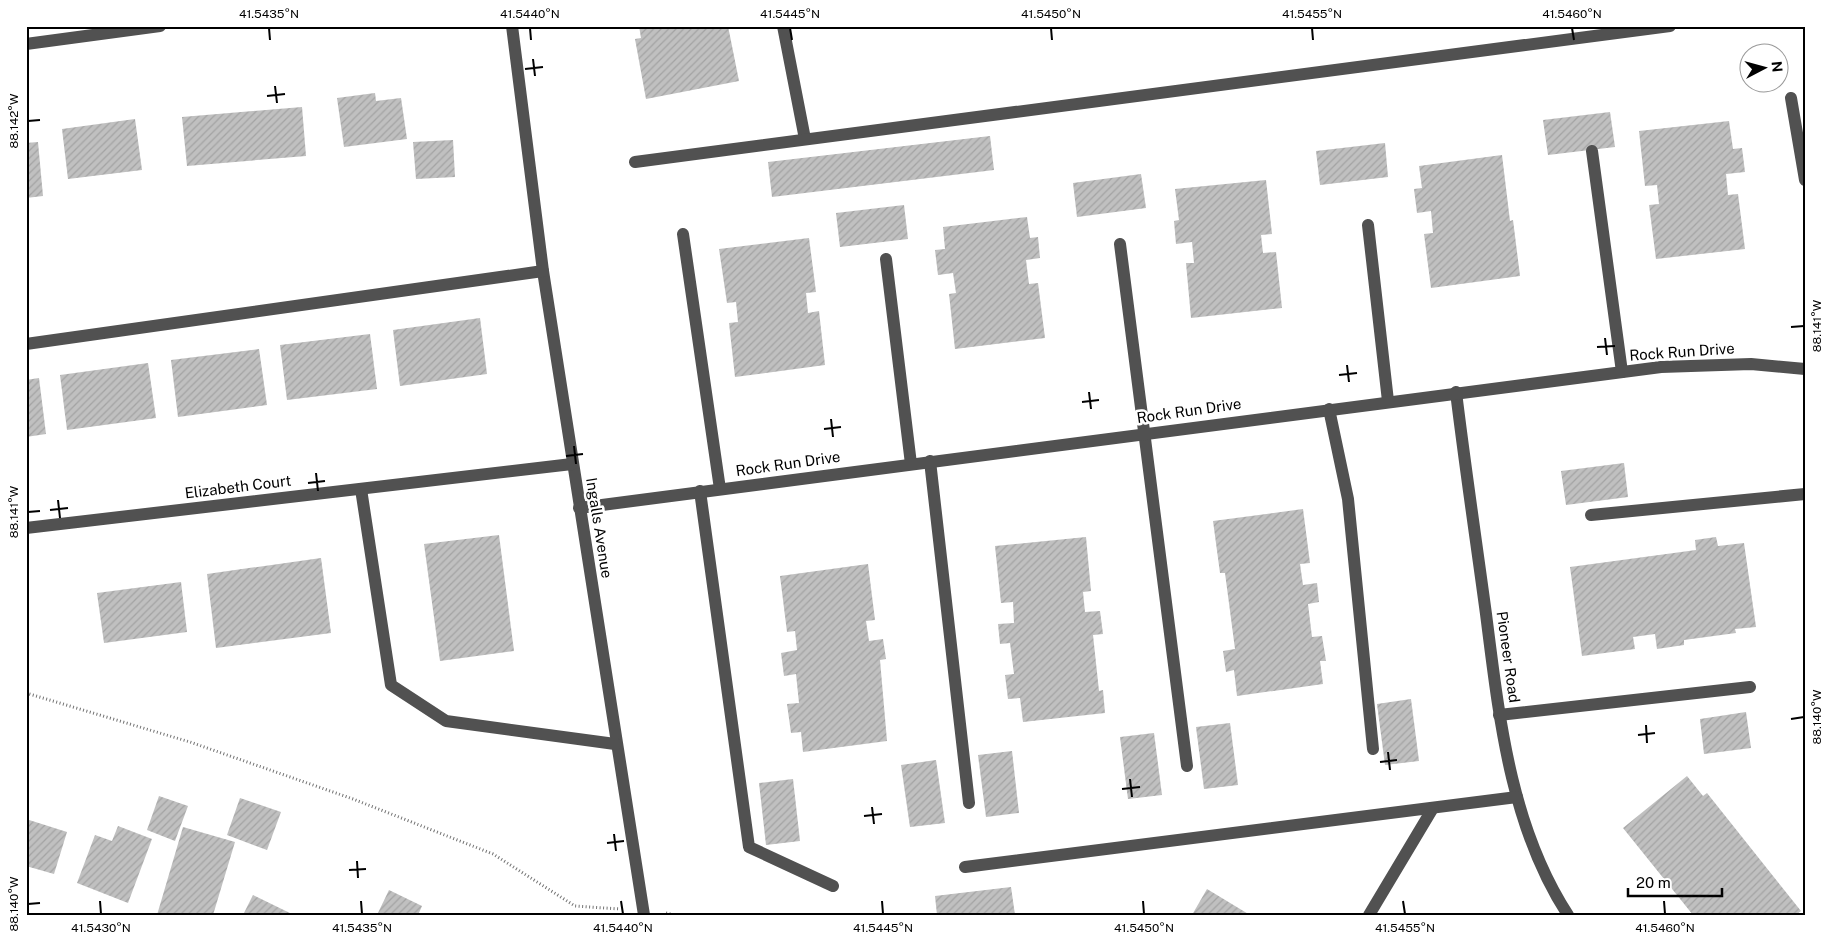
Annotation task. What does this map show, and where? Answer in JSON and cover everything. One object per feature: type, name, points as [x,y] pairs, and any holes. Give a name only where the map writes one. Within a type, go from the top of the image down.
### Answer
[{"type":"street","points":[[26,44],[160,26]]},
{"type":"street","name":"Ingalls Avenue","points":[[512,26],[543,271],[616,744],[644,912]]},
{"type":"street","points":[[783,26],[805,139]]},
{"type":"street","points":[[635,162],[1670,26]]},
{"type":"street","points":[[1791,98],[1805,180]]},
{"type":"street","points":[[1592,151],[1622,372]]},
{"type":"street","points":[[1368,225],[1388,401]]},
{"type":"street","points":[[683,234],[720,489]]},
{"type":"street","points":[[1120,244],[1187,766]]},
{"type":"street","points":[[886,259],[911,464]]},
{"type":"street","points":[[26,344],[543,271]]},
{"type":"street","name":"Rock Run Drive","points":[[579,508],[1456,392],[1661,367],[1751,364],[1805,369]]},
{"type":"street","name":"Pioneer Road","points":[[1456,392],[1502,737],[1517,797],[1552,890],[1568,915]]},
{"type":"street","points":[[1329,409],[1348,499],[1373,749]]},
{"type":"street","points":[[930,462],[969,803]]},
{"type":"street","name":"Elizabeth Court","points":[[26,528],[572,464]]},
{"type":"street","points":[[361,489],[391,685],[446,721],[616,744]]},
{"type":"street","points":[[700,492],[749,848],[833,886]]},
{"type":"street","points":[[1591,515],[1805,494]]},
{"type":"street","points":[[1499,715],[1750,687]]},
{"type":"street","points":[[964,867],[1517,797]]},
{"type":"street","points":[[1369,915],[1433,808]]},
{"type":"path","points":[[26,693],[190,742],[353,799],[492,854],[575,906],[675,915]]},
{"type":"building","points":[[639,26],[728,26],[739,81],[646,99],[635,39],[641,38]]},
{"type":"building","points":[[375,93],[376,101],[401,98],[407,139],[344,147],[337,98]]},
{"type":"building","points":[[302,107],[306,156],[187,166],[182,117]]},
{"type":"building","points":[[1610,112],[1615,147],[1548,155],[1543,120]]},
{"type":"building","points":[[135,119],[142,170],[68,179],[62,129]]},
{"type":"building","points":[[1729,121],[1733,149],[1742,148],[1745,172],[1726,174],[1728,195],[1738,194],[1745,249],[1656,259],[1649,205],[1659,204],[1657,185],[1645,186],[1639,131]]},
{"type":"building","points":[[990,136],[994,170],[772,197],[768,162]]},
{"type":"building","points":[[453,140],[455,177],[416,179],[413,142]]},
{"type":"building","points":[[38,142],[43,196],[26,198],[26,143]]},
{"type":"building","points":[[1385,143],[1388,177],[1320,185],[1316,151]]},
{"type":"building","points":[[1502,155],[1510,221],[1513,220],[1520,276],[1431,288],[1424,234],[1433,233],[1431,211],[1417,213],[1414,189],[1422,188],[1419,166]]},
{"type":"building","points":[[1141,174],[1146,208],[1077,217],[1073,183]]},
{"type":"building","points":[[1266,180],[1272,234],[1261,235],[1263,253],[1276,252],[1282,308],[1191,318],[1186,263],[1194,263],[1192,242],[1176,244],[1174,221],[1179,220],[1175,189]]},
{"type":"building","points":[[904,205],[908,239],[840,247],[836,213]]},
{"type":"building","points":[[1027,217],[1030,238],[1038,237],[1040,258],[1026,260],[1029,284],[1038,283],[1045,338],[955,349],[949,294],[956,293],[953,273],[938,275],[935,250],[945,249],[943,227]]},
{"type":"building","points":[[809,238],[816,292],[806,293],[808,313],[819,311],[825,365],[735,377],[729,323],[738,322],[736,302],[727,303],[719,249]]},
{"type":"building","points":[[480,318],[487,374],[400,386],[393,330]]},
{"type":"building","points":[[370,334],[377,389],[287,400],[280,345]]},
{"type":"building","points":[[259,349],[267,405],[178,417],[171,360]]},
{"type":"building","points":[[148,363],[156,418],[67,430],[60,375]]},
{"type":"building","points":[[39,378],[46,434],[26,437],[26,380]]},
{"type":"building","points":[[1624,463],[1628,497],[1566,505],[1561,471]]},
{"type":"building","points":[[1303,509],[1310,563],[1300,564],[1303,585],[1317,583],[1319,602],[1308,604],[1312,637],[1322,636],[1326,661],[1320,661],[1323,684],[1237,696],[1234,670],[1226,672],[1223,651],[1235,649],[1225,573],[1220,573],[1213,521]]},
{"type":"building","points":[[499,535],[514,651],[440,661],[424,544]]},
{"type":"building","points":[[1086,537],[1091,591],[1083,592],[1085,612],[1100,611],[1103,634],[1093,635],[1099,691],[1103,690],[1105,713],[1023,722],[1020,698],[1008,699],[1005,675],[1014,674],[1010,643],[1000,644],[998,624],[1014,623],[1013,602],[1001,603],[995,546]]},
{"type":"building","points":[[1716,537],[1718,546],[1744,543],[1756,627],[1735,629],[1736,633],[1684,640],[1684,645],[1657,649],[1655,634],[1633,637],[1635,649],[1582,656],[1570,567],[1696,550],[1695,540]]},
{"type":"building","points":[[321,558],[331,633],[216,648],[207,574]]},
{"type":"building","points":[[868,564],[875,620],[866,621],[869,641],[883,639],[886,659],[880,660],[887,741],[803,752],[801,732],[791,733],[787,704],[799,703],[796,674],[784,676],[781,653],[797,650],[795,631],[787,632],[780,576]]},
{"type":"building","points":[[181,582],[187,632],[104,643],[97,593]]},
{"type":"building","points":[[1411,699],[1419,761],[1385,765],[1377,704]]},
{"type":"building","points":[[1746,712],[1751,748],[1704,754],[1700,719]]},
{"type":"building","points":[[1230,723],[1238,785],[1204,789],[1196,727]]},
{"type":"building","points":[[1154,733],[1162,795],[1128,799],[1120,737]]},
{"type":"building","points":[[1012,751],[1019,813],[986,817],[978,755]]},
{"type":"building","points":[[936,760],[945,823],[910,827],[901,765]]},
{"type":"building","points":[[1687,776],[1703,796],[1707,793],[1801,911],[1796,915],[1693,915],[1623,828]]},
{"type":"building","points":[[793,779],[800,841],[766,845],[759,783]]},
{"type":"building","points":[[159,796],[188,806],[175,841],[147,830]]},
{"type":"building","points":[[240,798],[281,812],[267,850],[227,835]]},
{"type":"building","points":[[26,819],[67,832],[54,874],[26,866]]},
{"type":"building","points":[[118,826],[152,839],[128,903],[77,883],[95,835],[112,841]]},
{"type":"building","points":[[183,827],[235,842],[213,915],[157,915]]},
{"type":"building","points":[[1011,887],[1015,915],[937,915],[935,896]]},
{"type":"building","points":[[1207,889],[1250,915],[1192,915]]},
{"type":"building","points":[[389,890],[422,906],[418,915],[377,915]]},
{"type":"building","points":[[253,895],[294,915],[243,915]]}]
